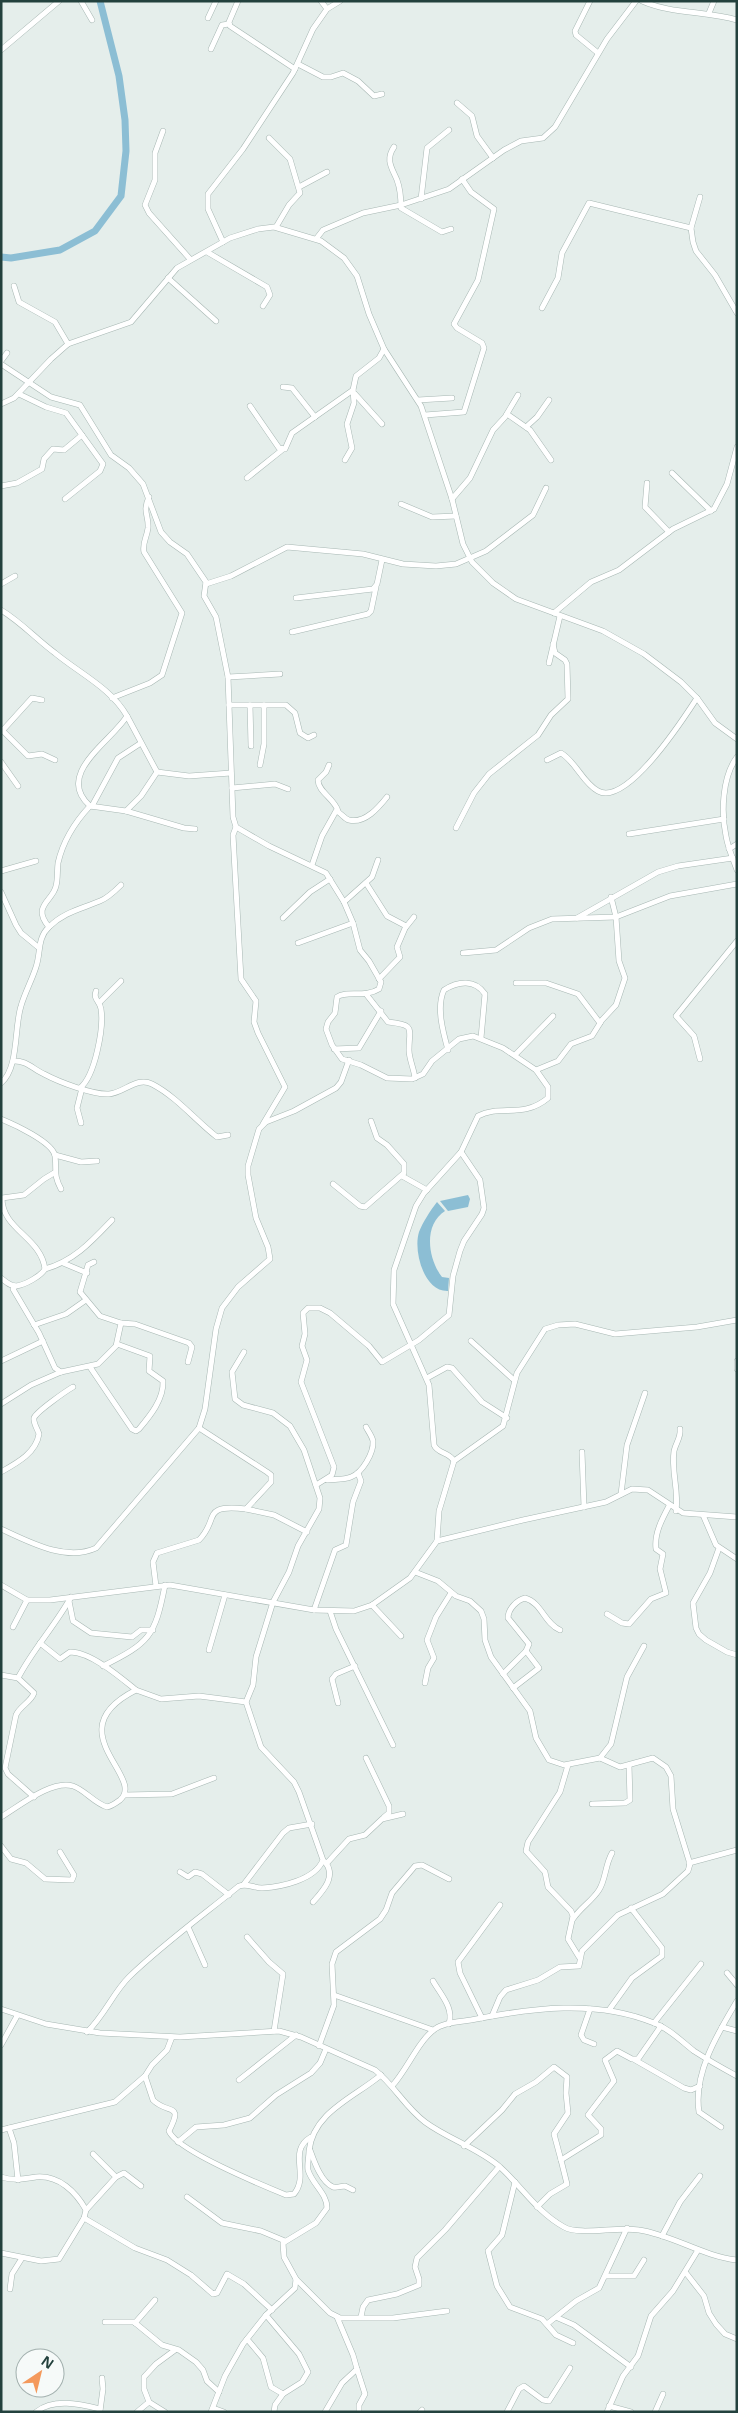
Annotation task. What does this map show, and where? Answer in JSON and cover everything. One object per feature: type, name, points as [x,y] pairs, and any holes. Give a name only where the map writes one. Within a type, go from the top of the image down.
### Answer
[{"type":"street","points":[[1,50],[59,1]]},
{"type":"street","points":[[81,1],[92,20]]},
{"type":"street","points":[[208,18],[216,1]]},
{"type":"street","points":[[229,24],[238,1]]},
{"type":"street","points":[[321,1],[327,9]]},
{"type":"street","points":[[223,242],[208,208],[208,194],[243,150],[295,69],[313,29],[327,9],[340,1]]},
{"type":"street","points":[[590,1],[575,32],[576,35],[598,53]]},
{"type":"street","points":[[316,239],[323,230],[362,213],[401,205],[449,189],[521,141],[539,140],[548,136],[598,53],[636,1]]},
{"type":"street","points":[[642,1],[659,7],[709,13],[736,19]]},
{"type":"street","points":[[659,7],[663,1]]},
{"type":"street","points":[[709,13],[714,1]]},
{"type":"street","points":[[211,48],[222,25],[229,24],[295,69]]},
{"type":"street","points":[[298,64],[323,77],[331,77],[343,72],[358,81],[374,96],[382,94]]},
{"type":"street","points":[[458,103],[472,116],[477,136],[493,158]]},
{"type":"street","points":[[421,199],[427,148],[449,130]]},
{"type":"street","points":[[163,131],[155,153],[155,180],[145,205],[149,213],[190,259]]},
{"type":"street","points":[[269,138],[290,159],[299,187],[298,197],[288,205],[276,227]]},
{"type":"street","points":[[394,147],[389,157],[390,166],[397,181],[403,210],[442,232],[452,229]]},
{"type":"street","points":[[299,187],[327,172]]},
{"type":"street","points":[[425,416],[464,412],[484,348],[482,343],[454,324],[478,280],[494,209],[471,192],[462,179]]},
{"type":"street","points":[[700,197],[691,228],[696,251],[715,276],[737,313]]},
{"type":"street","points":[[542,308],[558,278],[562,253],[589,203],[691,228]]},
{"type":"street","points":[[1,404],[20,392],[68,344],[131,322],[177,268],[190,259],[239,234],[276,227],[316,239],[338,252],[358,276],[369,314],[384,349],[418,400],[452,499],[463,544],[470,559],[504,592],[528,604],[603,632],[644,654],[681,682],[697,698],[716,723],[737,739]]},
{"type":"street","points":[[207,252],[267,287],[270,295],[263,306]]},
{"type":"street","points":[[168,278],[216,321]]},
{"type":"street","points":[[14,286],[19,302],[55,322],[68,344]]},
{"type":"street","points":[[345,460],[352,448],[347,424],[356,376],[379,358],[384,349]]},
{"type":"street","points":[[7,353],[1,363],[8,370],[51,397],[80,405],[111,455],[136,475],[149,497],[161,532],[170,542],[187,554],[206,584]]},
{"type":"street","points":[[283,387],[292,388],[315,417]]},
{"type":"street","points":[[20,392],[46,407],[66,413],[103,464],[103,468],[65,499]]},
{"type":"street","points":[[247,478],[288,445],[290,435],[354,392]]},
{"type":"street","points":[[354,392],[382,424]]},
{"type":"street","points":[[452,499],[470,478],[493,430],[507,414],[518,395]]},
{"type":"street","points":[[418,400],[452,398]]},
{"type":"street","points":[[526,426],[537,417],[548,400]]},
{"type":"street","points":[[250,406],[263,428],[282,450]]},
{"type":"street","points":[[507,414],[526,426],[550,460]]},
{"type":"street","points":[[1,486],[18,483],[42,469],[46,456],[53,449],[64,450],[82,435]]},
{"type":"street","points":[[554,613],[591,582],[619,570],[669,532],[711,511],[719,502],[727,484],[737,447]]},
{"type":"street","points":[[672,473],[711,511]]},
{"type":"street","points":[[647,483],[645,507],[669,532]]},
{"type":"street","points":[[1,1529],[20,1538],[79,1554],[96,1548],[105,1540],[199,1428],[205,1408],[216,1328],[222,1308],[238,1287],[270,1259],[268,1247],[256,1218],[248,1174],[251,1154],[262,1125],[286,1087],[258,1033],[254,1022],[256,1001],[242,979],[233,835],[236,827],[233,817],[228,677],[216,617],[204,596],[203,591],[206,584],[238,572],[288,547],[363,554],[382,560],[436,566],[456,564],[470,559],[505,538],[533,515],[546,488]]},
{"type":"street","points":[[112,698],[150,683],[162,675],[182,613],[144,552],[143,543],[148,528],[144,509],[149,497]]},
{"type":"street","points":[[401,504],[432,517],[456,516]]},
{"type":"street","points":[[292,632],[368,614],[371,611],[382,560]]},
{"type":"street","points":[[1,584],[15,576]]},
{"type":"street","points":[[296,598],[363,592],[376,587]]},
{"type":"street","points":[[1,610],[24,625],[54,653],[99,685],[112,698],[127,716],[157,772]]},
{"type":"street","points":[[549,663],[560,616]]},
{"type":"street","points":[[456,828],[474,793],[486,778],[506,758],[538,735],[551,715],[566,701],[568,696],[567,664],[555,652],[554,644]]},
{"type":"street","points":[[228,677],[280,674]]},
{"type":"street","points":[[42,700],[32,698],[2,730],[28,756],[42,754],[55,760]]},
{"type":"street","points":[[547,760],[561,753],[595,789],[606,793],[612,791],[639,773],[663,749],[697,698]]},
{"type":"street","points":[[229,705],[289,706],[295,713],[300,733],[308,738],[314,735]]},
{"type":"street","points":[[250,705],[251,746]]},
{"type":"street","points":[[260,765],[264,744],[264,705]]},
{"type":"street","points":[[127,716],[106,738],[80,775],[80,789],[84,800],[91,806],[126,811],[188,829],[195,829]]},
{"type":"street","points":[[48,927],[43,914],[43,906],[56,888],[60,854],[72,829],[91,806],[118,758],[141,743]]},
{"type":"street","points":[[737,757],[726,776],[724,819],[725,835],[737,870]]},
{"type":"street","points":[[1,762],[18,786]]},
{"type":"street","points":[[329,765],[326,772],[318,780],[318,785],[338,811],[349,820],[361,819],[377,809],[387,797]]},
{"type":"street","points":[[157,772],[189,776],[231,773]]},
{"type":"street","points":[[126,811],[141,796],[157,772]]},
{"type":"street","points":[[232,788],[275,784],[288,789]]},
{"type":"street","points":[[312,866],[322,836],[338,811]]},
{"type":"street","points":[[629,834],[724,819]]},
{"type":"street","points":[[236,827],[269,846],[326,873],[344,902],[353,923],[360,950],[381,985],[379,989],[366,994],[341,994],[337,997],[335,1013],[328,1022],[326,1029],[334,1049],[342,1059],[349,1060],[387,1078],[415,1078],[423,1074],[432,1061],[462,1037],[468,1036],[481,1038],[515,1055],[536,1070],[548,1087],[548,1098],[527,1109],[481,1114],[477,1118],[461,1152],[427,1190],[410,1219],[394,1270],[392,1291],[396,1313],[427,1378],[432,1401],[434,1445],[436,1450],[450,1455],[454,1461]]},
{"type":"street","points":[[729,849],[737,844]]},
{"type":"street","points":[[576,918],[611,897],[668,868],[733,858]]},
{"type":"street","points":[[344,902],[372,877],[378,860]]},
{"type":"street","points":[[1,871],[36,861]]},
{"type":"street","points":[[283,918],[310,892],[330,879]]},
{"type":"street","points":[[366,883],[386,916],[406,927]]},
{"type":"street","points":[[463,953],[496,950],[535,924],[552,919],[616,917],[670,896],[737,884]]},
{"type":"street","points":[[1,1083],[8,1074],[13,1061],[18,1019],[29,980],[36,967],[38,947],[48,927],[69,912],[100,901],[121,885]]},
{"type":"street","points":[[1,892],[18,928],[38,947]]},
{"type":"street","points":[[536,1070],[558,1061],[571,1044],[589,1038],[600,1022],[613,1010],[625,983],[619,961],[616,917],[611,897]]},
{"type":"street","points":[[379,979],[400,957],[397,948],[406,927],[414,916]]},
{"type":"street","points":[[298,943],[353,923]]},
{"type":"street","points":[[700,1058],[694,1036],[676,1016],[737,941]]},
{"type":"street","points":[[99,1003],[121,981]]},
{"type":"street","points":[[448,1050],[442,1019],[442,999],[444,990],[455,984],[462,982],[472,984],[485,994],[481,1038]]},
{"type":"street","points":[[516,983],[546,983],[578,994],[600,1022]]},
{"type":"street","points":[[81,1123],[77,1108],[81,1088],[89,1078],[98,1046],[101,1009],[95,999],[96,991]]},
{"type":"street","points":[[366,994],[388,1022],[400,1022],[406,1025],[411,1032],[409,1052],[415,1078]]},
{"type":"street","points":[[334,1049],[358,1048],[381,1012]]},
{"type":"street","points":[[515,1055],[553,1016]]},
{"type":"street","points":[[262,1125],[336,1088],[341,1082],[349,1060]]},
{"type":"street","points":[[13,1061],[22,1061],[45,1075],[81,1088],[110,1094],[142,1082],[152,1083],[187,1109],[217,1137],[228,1135]]},
{"type":"street","points":[[1,1119],[40,1140],[51,1149],[55,1155],[54,1173],[61,1189]]},
{"type":"street","points":[[333,1184],[360,1206],[365,1207],[402,1176],[405,1169],[404,1164],[388,1145],[378,1140],[371,1120]]},
{"type":"street","points":[[316,1485],[332,1475],[334,1467],[302,1382],[307,1360],[302,1346],[304,1334],[303,1313],[308,1308],[326,1310],[366,1344],[382,1362],[411,1346],[446,1318],[451,1304],[453,1276],[464,1241],[484,1208],[480,1180],[461,1152]]},
{"type":"street","points":[[55,1155],[81,1162],[97,1161]]},
{"type":"street","points":[[45,1269],[37,1248],[6,1217],[1,1200],[4,1196],[24,1196],[44,1178],[54,1173]]},
{"type":"street","points":[[402,1176],[427,1190]]},
{"type":"street","points":[[15,1286],[32,1279],[45,1269],[63,1263],[91,1242],[112,1220]]},
{"type":"street","points":[[94,1262],[88,1265],[87,1274],[80,1290],[86,1300],[104,1319],[136,1324],[189,1343],[192,1347],[188,1362]]},
{"type":"street","points":[[63,1263],[87,1274]]},
{"type":"street","points":[[1,1278],[15,1286]]},
{"type":"street","points":[[15,1286],[13,1289],[16,1296],[34,1325],[55,1368],[61,1372]]},
{"type":"street","points":[[34,1325],[66,1314],[86,1300]]},
{"type":"street","points":[[3,1588],[28,1600],[70,1599],[165,1585],[314,1610],[354,1611],[372,1606],[415,1572],[437,1541],[439,1511],[454,1461],[498,1432],[507,1418],[514,1380],[542,1332],[551,1326],[575,1324],[615,1334],[697,1327],[737,1320]]},
{"type":"street","points":[[1,1404],[31,1385],[61,1372],[98,1364],[117,1344],[121,1323]]},
{"type":"street","points":[[1,1360],[42,1341]]},
{"type":"street","points":[[471,1341],[514,1380]]},
{"type":"street","points":[[90,1367],[132,1429],[139,1430],[157,1405],[163,1387],[163,1380],[149,1372],[150,1356],[117,1344]]},
{"type":"street","points":[[244,1352],[232,1372],[235,1398],[243,1405],[273,1413],[284,1420],[294,1432],[301,1444],[316,1485],[320,1504],[273,1602],[256,1657],[253,1684],[246,1702],[261,1747],[294,1782],[312,1824],[325,1862],[329,1880],[313,1902]]},
{"type":"street","points":[[737,1361],[737,1369]]},
{"type":"street","points":[[427,1378],[447,1367],[452,1368],[482,1402],[507,1418]]},
{"type":"street","points":[[1,1472],[19,1462],[36,1445],[39,1434],[34,1422],[35,1416],[57,1396],[73,1387]]},
{"type":"street","points":[[621,1494],[627,1445],[645,1393]]},
{"type":"street","points":[[326,1480],[346,1479],[358,1473],[367,1461],[373,1440],[366,1426]]},
{"type":"street","points":[[199,1428],[271,1475],[271,1482],[246,1509]]},
{"type":"street","points":[[676,1511],[678,1492],[674,1452],[680,1438],[680,1429]]},
{"type":"street","points":[[582,1452],[584,1507]]},
{"type":"street","points":[[314,1610],[335,1550],[346,1544],[353,1502],[361,1481],[358,1473]]},
{"type":"street","points":[[437,1541],[606,1502],[632,1490],[648,1490],[676,1511],[737,1517]]},
{"type":"street","points":[[607,1614],[622,1623],[629,1624],[651,1599],[666,1593],[660,1569],[663,1554],[655,1546],[659,1526],[669,1506]]},
{"type":"street","points":[[156,1586],[153,1562],[157,1553],[199,1540],[212,1514],[219,1509],[246,1509],[277,1516],[307,1532]]},
{"type":"street","points":[[703,1515],[712,1539],[719,1548],[737,1559]]},
{"type":"street","points":[[719,1548],[710,1573],[693,1603],[696,1628],[699,1634],[706,1640],[727,1652],[737,1655]]},
{"type":"street","points":[[415,1572],[438,1581],[451,1593],[470,1601],[481,1611],[484,1619],[485,1640],[491,1657],[532,1714],[533,1732],[544,1756],[553,1762],[568,1765],[600,1758],[617,1766],[630,1765],[653,1758],[662,1762],[669,1771],[673,1809],[690,1863],[688,1871],[663,1894],[631,1908],[611,1922],[582,1951],[579,1957]]},
{"type":"street","points":[[102,1666],[131,1652],[153,1630],[159,1618],[165,1585]]},
{"type":"street","points":[[425,1683],[428,1668],[434,1658],[427,1640],[436,1617],[451,1593]]},
{"type":"street","points":[[208,1650],[225,1595]]},
{"type":"street","points":[[503,1674],[526,1650],[528,1644],[508,1618],[509,1611],[520,1599],[525,1598],[534,1602],[551,1624],[560,1630]]},
{"type":"street","points":[[70,1599],[73,1621],[91,1633],[132,1637],[141,1630],[153,1630]]},
{"type":"street","points":[[18,1678],[40,1644],[58,1621],[70,1599]]},
{"type":"street","points":[[13,1627],[28,1600]]},
{"type":"street","points":[[372,1606],[402,1636]]},
{"type":"street","points":[[330,1611],[336,1629],[393,1745]]},
{"type":"street","points":[[40,1644],[60,1659],[70,1652],[76,1653],[102,1666],[136,1690],[167,1700],[199,1696],[246,1702]]},
{"type":"street","points":[[600,1758],[611,1744],[627,1677],[644,1646]]},
{"type":"street","points":[[513,1688],[538,1668],[526,1650]]},
{"type":"street","points":[[338,1703],[332,1679],[336,1674],[355,1666]]},
{"type":"street","points":[[1,1675],[18,1678],[34,1692],[32,1697],[19,1709],[16,1715],[5,1764],[6,1770]]},
{"type":"street","points":[[1,1817],[53,1788],[71,1786],[107,1807],[113,1805],[124,1796],[126,1788],[121,1773],[108,1756],[103,1744],[102,1727],[104,1719],[112,1708],[136,1690]]},
{"type":"street","points":[[244,1884],[262,1888],[282,1886],[306,1876],[319,1868],[347,1840],[368,1834],[388,1813],[389,1806],[366,1758]]},
{"type":"street","points":[[492,2016],[500,1997],[506,1990],[538,1980],[558,1968],[577,1967],[580,1964],[579,1957],[568,1939],[572,1920],[571,1911],[564,1901],[548,1888],[545,1872],[531,1859],[526,1851],[528,1842],[562,1787],[568,1765]]},
{"type":"street","points":[[592,1804],[625,1803],[630,1800],[630,1765]]},
{"type":"street","points":[[1,1766],[34,1797]]},
{"type":"street","points":[[124,1796],[172,1794],[214,1778]]},
{"type":"street","points":[[382,1819],[403,1814]]},
{"type":"street","points":[[87,2032],[105,2012],[129,1977],[188,1927],[244,1884],[283,1833],[290,1828],[312,1824]]},
{"type":"street","points":[[1,1846],[11,1859],[26,1863],[45,1879],[72,1880],[74,1875],[60,1852]]},
{"type":"street","points":[[690,1863],[737,1850]]},
{"type":"street","points":[[572,1920],[600,1889],[606,1863],[612,1853]]},
{"type":"street","points":[[319,2046],[334,2005],[334,1955],[380,1919],[386,1910],[392,1892],[415,1866],[418,1864],[426,1866],[449,1878]]},
{"type":"street","points":[[180,1872],[188,1877],[195,1872],[202,1874],[229,1895]]},
{"type":"street","points":[[482,2018],[460,1973],[458,1962],[500,1905]]},
{"type":"street","points":[[609,2010],[632,1978],[660,1959],[663,1953],[631,1908]]},
{"type":"street","points":[[188,1927],[205,1965]]},
{"type":"street","points":[[247,1937],[269,1962],[283,1974],[274,2031]]},
{"type":"street","points":[[654,2023],[701,1964]]},
{"type":"street","points":[[727,1973],[737,1985]]},
{"type":"street","points":[[433,1981],[450,2011],[452,2017],[449,2024]]},
{"type":"street","points":[[334,1995],[433,2030]]},
{"type":"street","points":[[721,2127],[699,2112],[700,2086],[707,2059],[737,2001]]},
{"type":"street","points":[[1,2009],[17,2016],[46,2024],[87,2032],[172,2037],[274,2031],[296,2035],[326,2049],[364,2063],[381,2075],[417,2116],[435,2129],[499,2167],[537,2207],[571,2230],[582,2232],[627,2228],[662,2236],[698,2250],[736,2261]]},
{"type":"street","points":[[392,2086],[433,2030],[449,2024],[492,2016],[547,2009],[609,2010],[654,2023],[707,2059],[737,2076]]},
{"type":"street","points":[[590,2009],[581,2035],[584,2040],[594,2044]]},
{"type":"street","points":[[1,2045],[17,2016]]},
{"type":"street","points":[[635,2060],[640,2057],[661,2026]]},
{"type":"street","points":[[722,2027],[737,2031]]},
{"type":"street","points":[[239,2080],[296,2035]]},
{"type":"street","points":[[1,2130],[115,2102],[145,2076],[152,2065],[167,2050],[172,2037]]},
{"type":"street","points":[[178,2142],[196,2127],[224,2125],[250,2118],[276,2095],[311,2073],[320,2063],[326,2049]]},
{"type":"street","points":[[562,2160],[601,2135],[601,2129],[588,2115],[614,2081],[605,2060],[617,2051],[684,2088],[691,2090],[700,2086]]},
{"type":"street","points":[[464,2146],[502,2110],[515,2094],[536,2082],[554,2067],[564,2074],[567,2080],[568,2113],[554,2134],[567,2184],[550,2194],[537,2207]]},
{"type":"street","points":[[145,2076],[153,2100],[174,2111],[176,2114],[176,2118],[169,2131],[178,2142],[195,2153],[277,2192],[291,2195],[297,2190],[300,2182],[299,2161],[302,2143],[311,2137],[322,2120],[334,2109],[381,2075]]},
{"type":"street","points":[[9,2128],[14,2143],[18,2180]]},
{"type":"street","points":[[311,2137],[309,2172],[322,2194],[327,2208],[316,2223],[285,2240],[282,2251],[296,2279],[337,2317],[353,2355],[365,2394],[359,2405],[359,2412]]},
{"type":"street","points":[[310,2150],[318,2169],[330,2185],[336,2188],[345,2186],[353,2190]]},
{"type":"street","points":[[93,2154],[116,2177]]},
{"type":"street","points":[[361,2317],[363,2308],[368,2300],[397,2294],[418,2285],[419,2279],[415,2267],[417,2258],[445,2230],[499,2167]]},
{"type":"street","points":[[1,2253],[41,2261],[59,2259],[84,2218],[86,2210],[116,2177],[124,2173],[141,2186]]},
{"type":"street","points":[[662,2236],[680,2202],[700,2176]]},
{"type":"street","points":[[1,2177],[18,2180],[44,2177],[65,2185],[74,2191],[86,2210]]},
{"type":"street","points":[[515,2182],[502,2235],[488,2254],[498,2286],[508,2304],[518,2312],[539,2318],[556,2335],[573,2343]]},
{"type":"street","points":[[187,2197],[222,2223],[261,2231],[285,2240]]},
{"type":"street","points":[[84,2218],[135,2248],[168,2260],[191,2275],[213,2294],[217,2293],[227,2274],[236,2278],[272,2310]]},
{"type":"street","points":[[547,2324],[558,2318],[578,2299],[599,2288],[627,2228]]},
{"type":"street","points":[[631,2412],[608,2409],[622,2376],[638,2356],[651,2316],[674,2291],[698,2250]]},
{"type":"street","points":[[10,2289],[12,2274],[22,2258]]},
{"type":"street","points":[[606,2276],[634,2276],[644,2260]]},
{"type":"street","points":[[686,2273],[704,2296],[709,2313],[716,2324],[724,2334],[737,2339]]},
{"type":"street","points":[[224,2412],[212,2410],[234,2359],[266,2315],[292,2291],[296,2279]]},
{"type":"street","points":[[135,2323],[155,2300]]},
{"type":"street","points":[[337,2317],[393,2318],[447,2311]]},
{"type":"street","points":[[266,2315],[299,2354],[308,2372],[302,2382],[283,2394],[275,2405],[274,2412]]},
{"type":"street","points":[[558,2318],[574,2325],[631,2367]]},
{"type":"street","points":[[105,2322],[135,2323],[162,2345],[176,2350],[200,2366],[207,2381],[219,2392]]},
{"type":"street","points":[[247,2339],[263,2358],[271,2387],[283,2394]]},
{"type":"street","points":[[165,2412],[149,2402],[144,2389],[144,2377],[156,2364],[176,2350]]},
{"type":"street","points":[[507,2412],[519,2389],[524,2386],[543,2400],[549,2401],[570,2368]]},
{"type":"street","points":[[325,2412],[342,2383],[357,2369]]},
{"type":"street","points":[[36,2412],[58,2404],[73,2403],[100,2410],[103,2389],[102,2378]]},
{"type":"street","points":[[655,2412],[663,2394]]},
{"type":"street","points":[[137,2412],[149,2402]]},
{"type":"water","points":[[468,1195],[470,1199],[468,1207],[448,1211],[440,1201]]},
{"type":"water","points":[[437,1202],[445,1211],[433,1225],[430,1243],[431,1252],[437,1270],[442,1277],[449,1278],[448,1291],[440,1290],[432,1285],[422,1269],[419,1259],[419,1232]]},
{"type":"waterway","points":[[1,257],[11,258],[60,250],[95,231],[121,196],[126,151],[125,120],[119,76],[100,1]]}]
